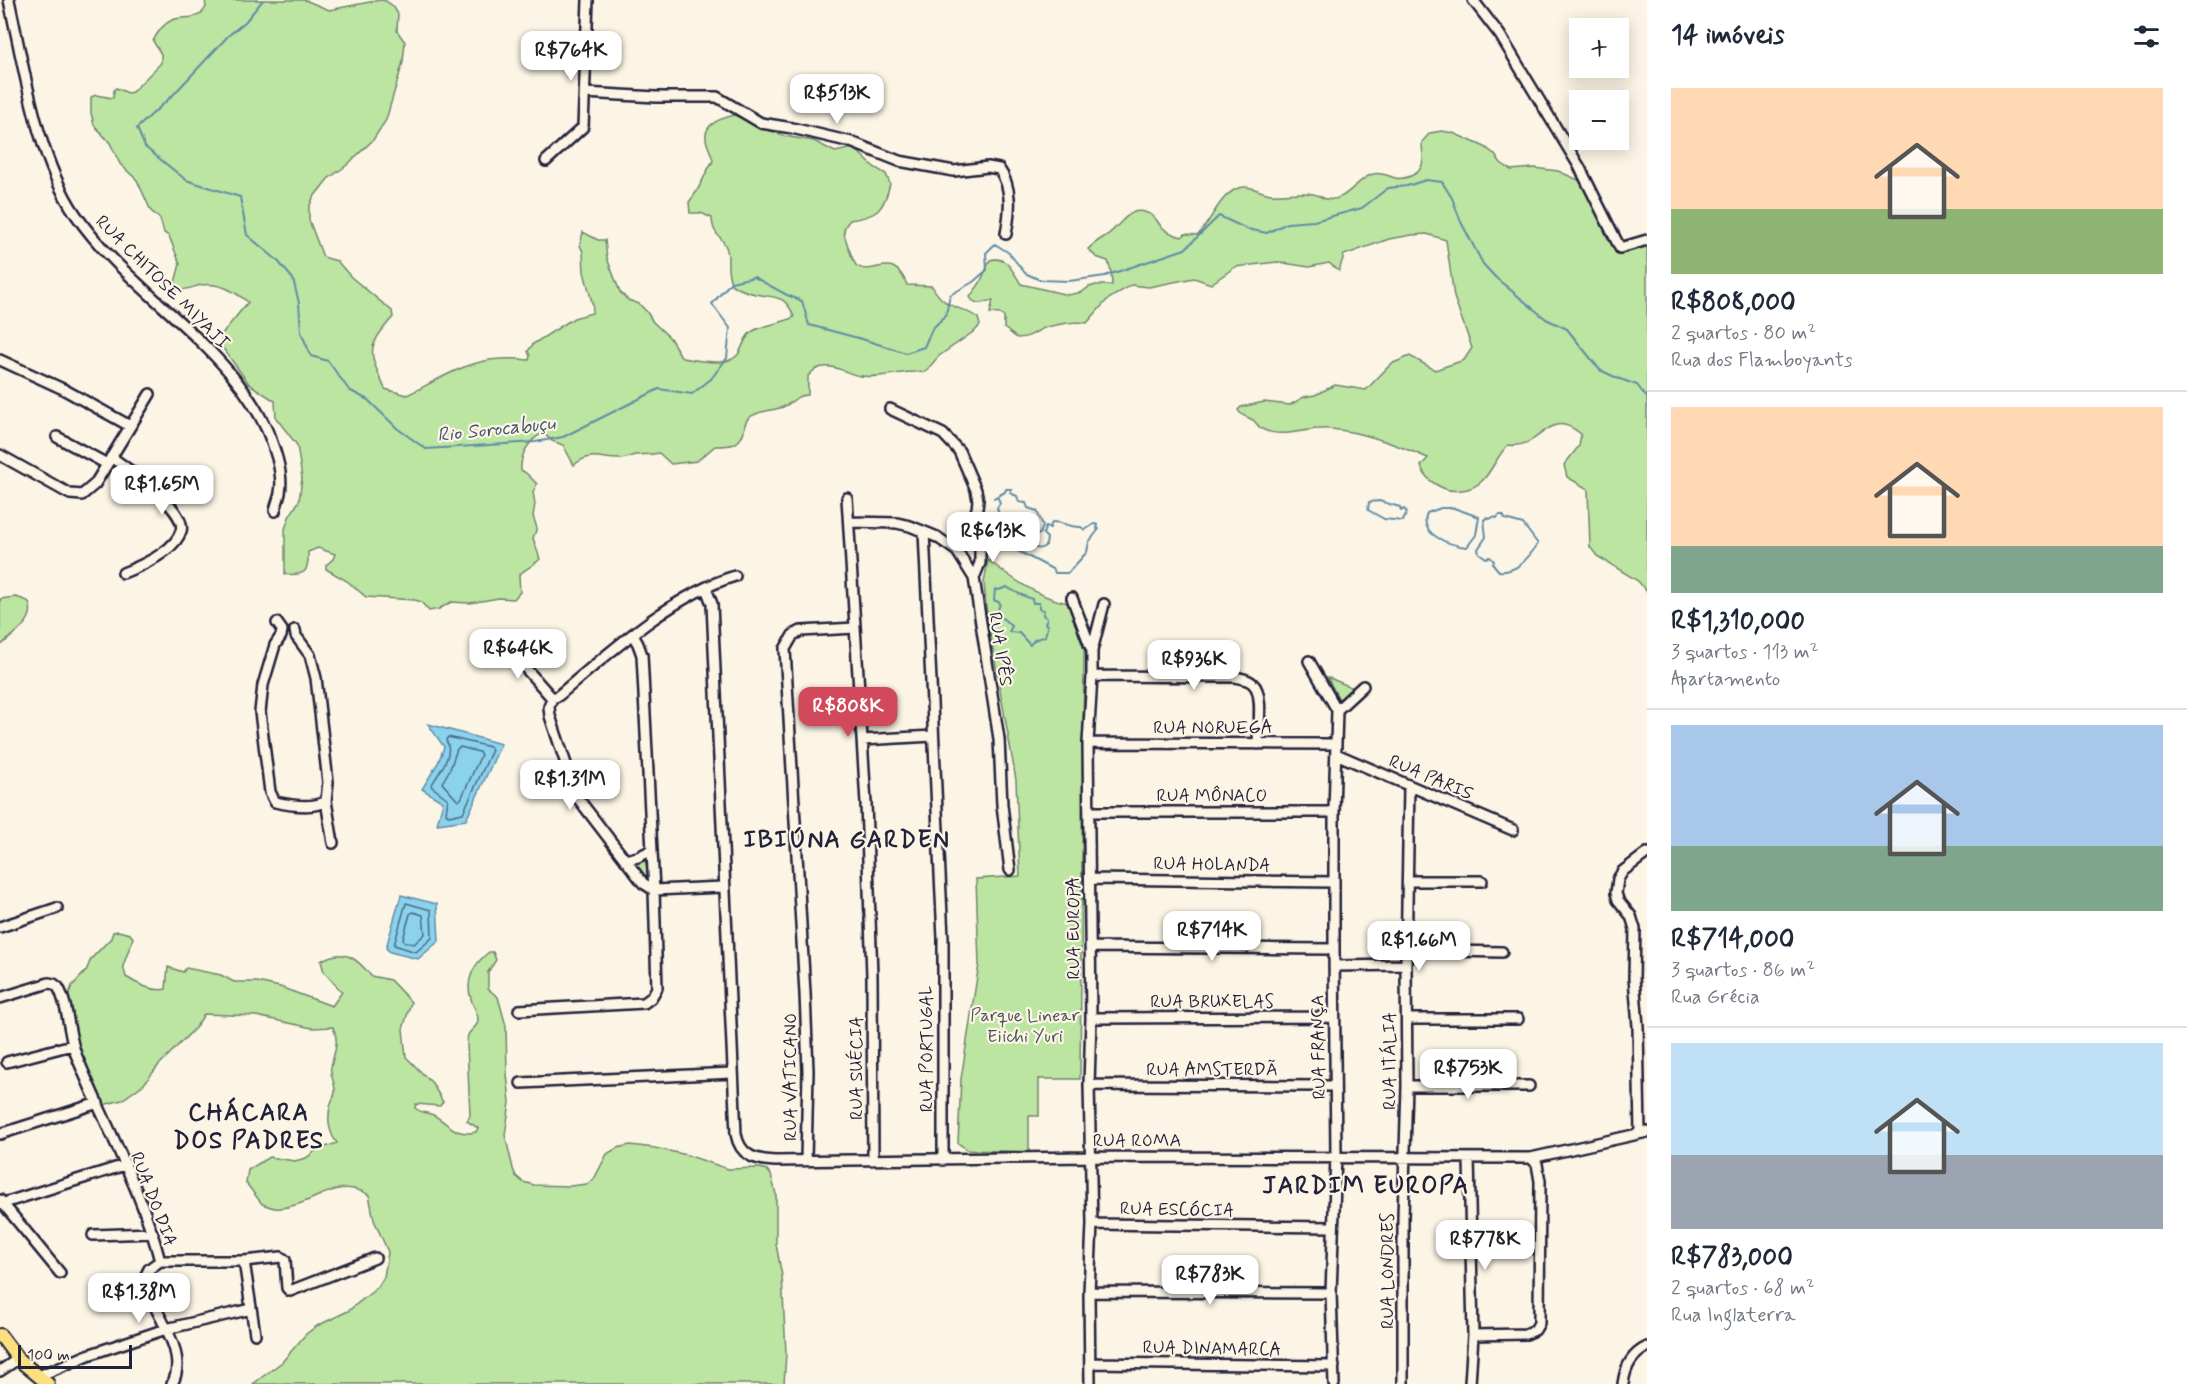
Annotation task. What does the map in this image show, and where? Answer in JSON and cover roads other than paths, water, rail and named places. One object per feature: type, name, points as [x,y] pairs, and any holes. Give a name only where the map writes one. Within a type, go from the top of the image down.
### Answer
[{"type":"main road","points":[[0,1335],[18,1359],[44,1380]]},
{"type":"street","name":"RUA CHITOSE MIYAJI","points":[[9,0],[28,88],[42,139],[63,192],[90,232],[232,375],[254,404],[269,432],[279,465],[280,493],[275,511]]},
{"type":"street","points":[[546,161],[583,127],[588,0]]},
{"type":"street","points":[[1473,0],[1500,35],[1579,166],[1620,248],[1647,240]]},
{"type":"street","points":[[585,93],[656,97],[717,97],[761,123],[851,142],[898,161],[954,171],[988,167],[999,169],[1006,179],[1009,197],[1006,234]]},
{"type":"street","points":[[0,360],[63,389],[130,426]]},
{"type":"street","points":[[0,455],[53,485],[77,496],[85,494],[90,490],[150,394]]},
{"type":"street","points":[[890,409],[943,434],[959,452],[976,490],[978,500],[977,509],[968,531]]},
{"type":"street","points":[[57,437],[127,468],[170,506],[182,524],[182,530],[176,543],[145,564],[123,573]]},
{"type":"street","name":"RUA SUÉCIA","points":[[847,498],[862,740],[872,976],[873,1160]]},
{"type":"street","name":"RUA IPÊS","points":[[850,522],[897,523],[924,532],[947,543],[957,551],[974,578],[999,739],[1002,805],[1010,870]]},
{"type":"street","name":"RUA PORTUGAL","points":[[924,532],[943,938],[943,1160]]},
{"type":"street","points":[[974,578],[980,563],[980,542]]},
{"type":"street","points":[[552,698],[558,696],[633,635],[669,610],[706,588],[735,576]]},
{"type":"street","points":[[520,1083],[732,1073],[712,604],[706,588]]},
{"type":"street","name":"RUA EUROPA","points":[[1072,598],[1092,651]]},
{"type":"street","name":"RUA EUROPA","points":[[1090,1384],[1089,1292],[1092,1224],[1089,1085],[1091,1018],[1088,742],[1092,651],[1104,604]]},
{"type":"street","points":[[277,623],[282,630],[281,636],[275,645],[263,685],[260,712],[270,792],[274,802],[281,804],[319,806],[326,801]]},
{"type":"street","name":"RUA VATICANO","points":[[806,1161],[808,1071],[806,993],[785,649],[794,634],[801,631],[855,628]]},
{"type":"street","points":[[295,630],[296,636],[310,655],[316,678],[328,782],[326,801],[333,843]]},
{"type":"street","points":[[519,1010],[644,1003],[651,998],[657,985],[642,655],[633,635]]},
{"type":"street","points":[[506,645],[552,698]]},
{"type":"street","points":[[1309,661],[1337,710],[1363,686]]},
{"type":"street","points":[[1092,676],[1236,677],[1246,679],[1257,688],[1259,696],[1258,744]]},
{"type":"street","points":[[552,698],[549,707],[550,716],[577,797],[643,883],[654,890],[723,886]]},
{"type":"street","name":"RUA FRANÇA","points":[[1334,1384],[1331,1293],[1336,1156],[1334,812],[1337,710]]},
{"type":"street","points":[[862,740],[933,736]]},
{"type":"street","name":"RUA NORUEGA","points":[[1088,742],[1258,744],[1336,749]]},
{"type":"street","name":"RUA PARIS","points":[[1336,749],[1409,785],[1513,830]]},
{"type":"street","name":"RUA ITÁLIA","points":[[1404,1157],[1408,1019],[1406,950],[1409,785]]},
{"type":"street","name":"RUA MÔNACO","points":[[1089,812],[1334,812]]},
{"type":"street","points":[[625,860],[652,850]]},
{"type":"street","points":[[1643,1132],[1634,978],[1635,929],[1631,915],[1618,900],[1616,893],[1618,879],[1623,871],[1647,853]]},
{"type":"street","name":"RUA HOLANDA","points":[[1090,879],[1334,882]]},
{"type":"street","points":[[1408,881],[1482,881]]},
{"type":"street","points":[[0,927],[57,908]]},
{"type":"street","points":[[1090,946],[1334,949]]},
{"type":"street","points":[[1406,950],[1502,952]]},
{"type":"street","points":[[1334,966],[1406,965]]},
{"type":"street","name":"RUA DO DIA","points":[[0,998],[32,987],[54,984],[61,991],[72,1045],[153,1233],[160,1261],[244,1261],[282,1257],[284,1258],[287,1288],[291,1291],[375,1258]]},
{"type":"street","name":"RUA BRUXELAS","points":[[1091,1018],[1334,1017]]},
{"type":"street","points":[[1408,1019],[1518,1019]]},
{"type":"street","points":[[8,1062],[72,1045]]},
{"type":"street","name":"RUA ROMA","points":[[732,1073],[735,1134],[746,1154],[757,1160],[1336,1156],[1531,1158],[1643,1132]]},
{"type":"street","name":"RUA AMSTERDÃ","points":[[1089,1085],[1334,1086]]},
{"type":"street","points":[[1407,1086],[1529,1086]]},
{"type":"street","points":[[0,1134],[98,1103]]},
{"type":"street","name":"RUA LONDRES","points":[[1403,1384],[1404,1157]]},
{"type":"street","points":[[1469,1158],[1473,1335],[1470,1384]]},
{"type":"street","points":[[1473,1335],[1526,1334],[1535,1330],[1539,1323],[1540,1181],[1537,1164],[1531,1158]]},
{"type":"street","points":[[60,1273],[2,1202],[125,1165]]},
{"type":"street","name":"RUA ESCÓCIA","points":[[1092,1224],[1333,1227]]},
{"type":"street","points":[[93,1235],[153,1233]]},
{"type":"street","points":[[160,1261],[149,1269],[144,1279],[175,1352],[176,1372],[172,1384]]},
{"type":"street","points":[[244,1261],[255,1334]]},
{"type":"street","points":[[1089,1292],[1331,1293]]},
{"type":"street","points":[[44,1380],[88,1355],[166,1329],[251,1309]]},
{"type":"street","points":[[1623,1384],[1631,1359],[1647,1347]]},
{"type":"street","points":[[0,1371],[18,1359]]},
{"type":"street","name":"RUA DINAMARCA","points":[[1090,1363],[1334,1366]]},
{"type":"water","points":[[428,724],[501,744],[466,820],[437,824],[443,802],[422,789],[438,763],[444,747]]},
{"type":"water","points":[[401,895],[437,904],[439,941],[418,959],[390,952],[386,948]]},
{"type":"waterway","name":"Rio Sorocabuçu","points":[[263,0],[245,22],[229,35],[173,95],[137,128],[145,147],[186,180],[240,197],[247,235],[277,260],[293,279],[299,303],[301,332],[311,356],[328,361],[349,390],[368,400],[398,429],[426,449],[535,442],[563,437],[659,389],[692,394],[711,379],[727,358],[730,328],[712,304],[731,282],[754,277],[802,301],[809,325],[906,353],[924,347],[932,329],[946,315],[950,295],[973,282],[987,270],[986,253],[995,244],[1009,253],[1025,273],[1040,280],[1069,281],[1105,276],[1185,249],[1219,216],[1247,229],[1267,233],[1287,223],[1314,221],[1362,208],[1388,188],[1407,186],[1426,180],[1442,182],[1483,264],[1496,278],[1546,319],[1567,329],[1600,370],[1637,385],[1647,398]]},
{"type":"waterway","points":[[1006,489],[1012,489],[1010,493],[1017,496],[1019,502],[1026,503],[1028,508],[1037,511],[1043,526],[1040,534],[1034,535],[1032,539],[1033,545],[1037,548],[1046,545],[1047,538],[1043,534],[1046,526],[1050,528],[1052,522],[1081,527],[1085,530],[1094,524],[1098,525],[1097,529],[1099,529],[1089,542],[1087,552],[1068,573],[1055,573],[1054,570],[1018,551],[999,535],[1005,530],[999,519],[995,520],[994,517],[999,514],[997,508],[1000,503],[998,498],[994,498],[1006,489]]},
{"type":"waterway","points":[[1379,501],[1400,507],[1401,511],[1404,509],[1407,512],[1403,521],[1384,519],[1368,510],[1369,502],[1379,501]]},
{"type":"waterway","points":[[1441,508],[1454,508],[1479,517],[1476,535],[1467,547],[1444,541],[1431,533],[1425,521],[1427,513],[1441,508]]},
{"type":"waterway","points":[[1499,515],[1523,524],[1538,544],[1522,564],[1505,571],[1499,571],[1493,564],[1494,561],[1479,553],[1478,549],[1486,537],[1484,520],[1487,517],[1497,518],[1499,515]]},
{"type":"waterway","points":[[1007,587],[1032,599],[1033,603],[1039,603],[1039,609],[1044,610],[1043,615],[1047,618],[1045,624],[1048,625],[1045,636],[1034,640],[1030,645],[1019,633],[1009,632],[1012,626],[997,614],[1000,603],[994,600],[995,589],[1007,587]]},
{"type":"district","name":"IBIÚNA GARDEN","points":[[847,839]]},
{"type":"district","name":"CHÁCARA DOS PADRES","points":[[249,1126]]},
{"type":"district","name":"JARDIM EUROPA","points":[[1366,1185]]},
{"type":"park label","name":"Parque Linear Eiichi Yuri","points":[[1025,1025]]}]
